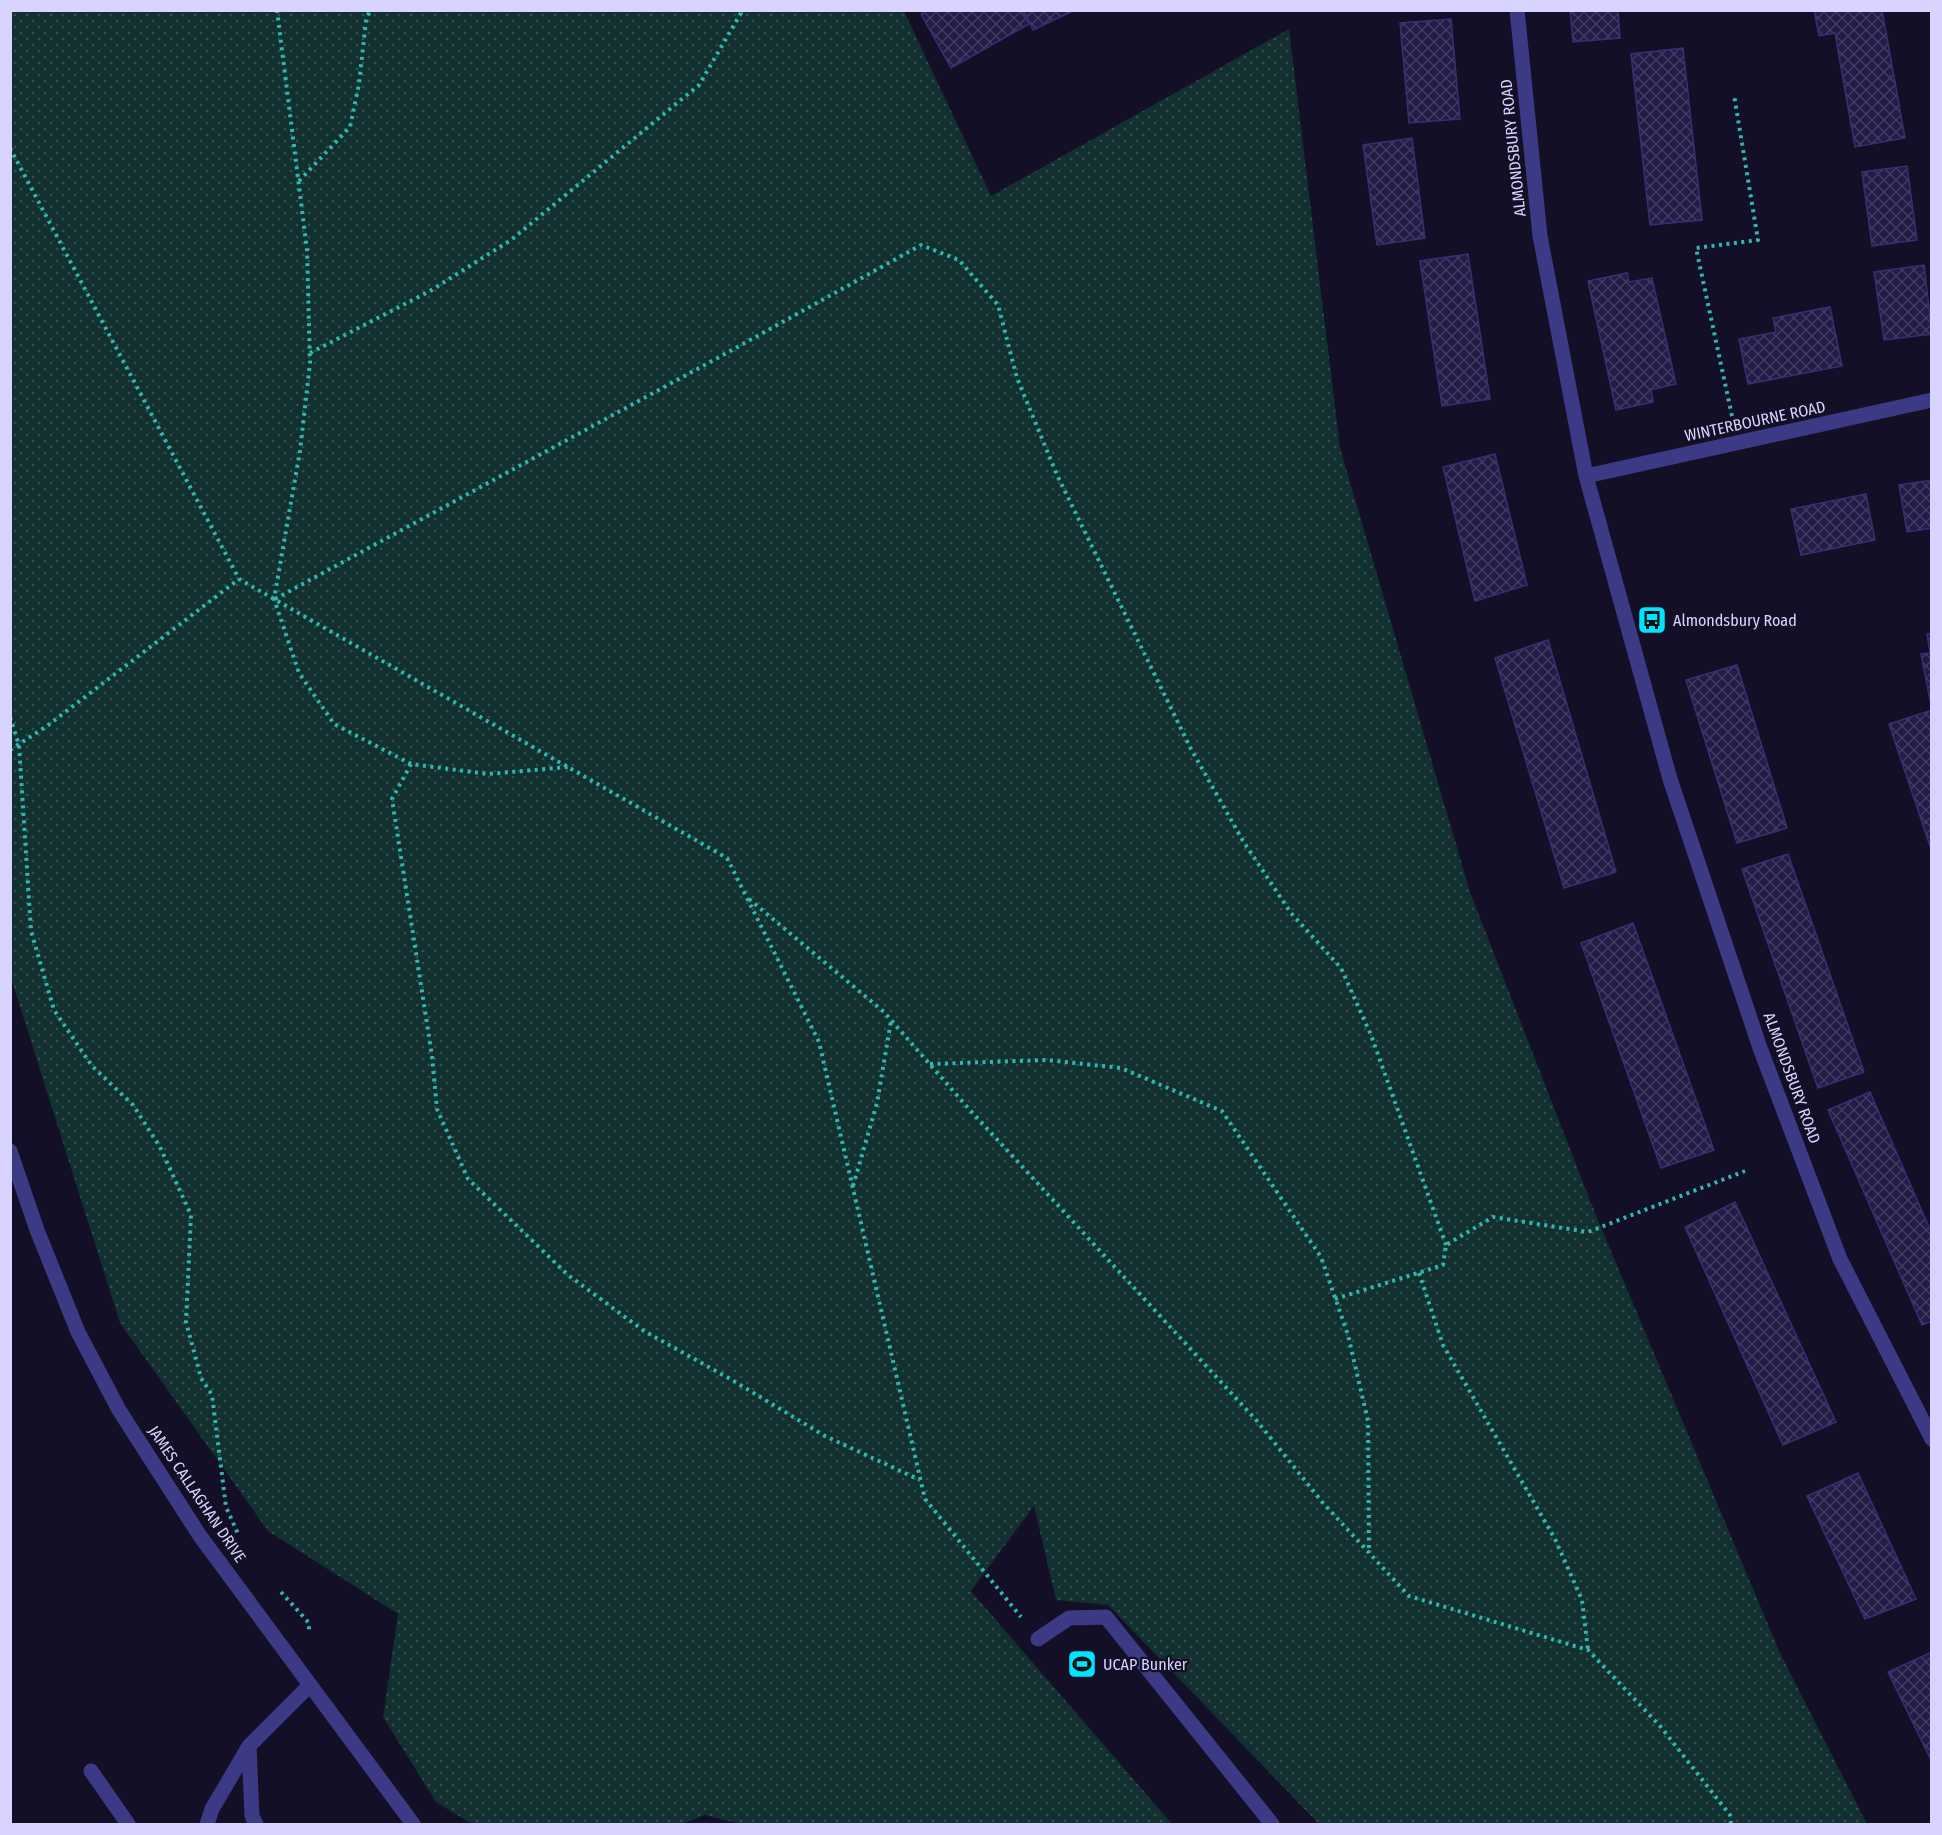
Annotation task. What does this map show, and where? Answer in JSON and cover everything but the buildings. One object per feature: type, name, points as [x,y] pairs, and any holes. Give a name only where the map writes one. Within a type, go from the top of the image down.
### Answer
[{"type":"street","name":"ALMONDSBURY ROAD","points":[[1517,10],[1539,236],[1586,476],[1670,779],[1760,1048],[1840,1259],[1932,1439]]},
{"type":"street","name":"WINTERBOURNE ROAD","points":[[1586,476],[1932,400]]},
{"type":"street","name":"JAMES CALLAGHAN DRIVE","points":[[10,1151],[78,1332],[119,1410],[200,1536],[413,1824]]},
{"type":"street","points":[[1038,1639],[1069,1618],[1106,1617],[1272,1824]]},
{"type":"street","points":[[207,1824],[212,1809],[249,1746],[310,1685]]},
{"type":"street","points":[[249,1746],[252,1816],[256,1824]]},
{"type":"street","points":[[91,1771],[128,1824]]},
{"type":"path","points":[[277,10],[307,250],[310,353],[300,451],[274,599],[299,673],[333,724],[411,764],[488,774],[569,767]]},
{"type":"path","points":[[299,181],[350,127],[359,84],[366,21],[370,10]]},
{"type":"path","points":[[310,353],[430,291],[511,240],[699,85],[741,14],[740,10]]},
{"type":"path","points":[[1734,95],[1758,240],[1696,248],[1737,443]]},
{"type":"path","points":[[10,148],[239,579],[727,858],[819,1042],[925,1500],[1038,1639]]},
{"type":"path","points":[[274,599],[724,355],[921,245],[959,260],[998,305],[1017,378],[1057,474],[1191,749],[1243,841],[1291,913],[1341,968],[1371,1035],[1446,1245],[1443,1265],[1335,1299]]},
{"type":"path","points":[[10,750],[47,726],[239,579]]},
{"type":"path","points":[[10,717],[18,745],[32,931],[54,1010],[92,1066],[133,1105],[160,1147],[191,1215],[186,1322],[201,1378],[212,1395],[226,1507],[240,1539]]},
{"type":"path","points":[[411,764],[392,799],[432,1056],[437,1109],[468,1179],[568,1275],[644,1331],[825,1436],[920,1480]]},
{"type":"path","points":[[747,897],[884,1012],[1257,1421],[1323,1503],[1409,1596],[1588,1650],[1660,1726],[1730,1815],[1731,1824]]},
{"type":"path","points":[[853,1187],[877,1103],[891,1021]]},
{"type":"path","points":[[930,1064],[1047,1060],[1121,1068],[1222,1111],[1321,1257],[1348,1335],[1368,1421],[1369,1553]]},
{"type":"path","points":[[1446,1245],[1493,1217],[1588,1232],[1745,1171]]},
{"type":"path","points":[[1419,1273],[1443,1345],[1555,1539],[1582,1599],[1588,1650]]},
{"type":"path","points":[[274,1584],[309,1623],[310,1685]]},
{"type":"green space","points":[[10,11],[904,11],[991,196],[1289,29],[1340,448],[1470,892],[1595,1213],[1780,1653],[1867,1824],[1319,1824],[1108,1605],[1056,1600],[1034,1506],[971,1591],[1172,1824],[741,1824],[705,1815],[682,1824],[472,1824],[436,1802],[383,1717],[398,1614],[268,1531],[120,1323],[11,978]]},
{"type":"place","name":"Almondsbury Road","points":[[1652,620]]},
{"type":"place","name":"UCAP Bunker","points":[[1082,1664]]}]
